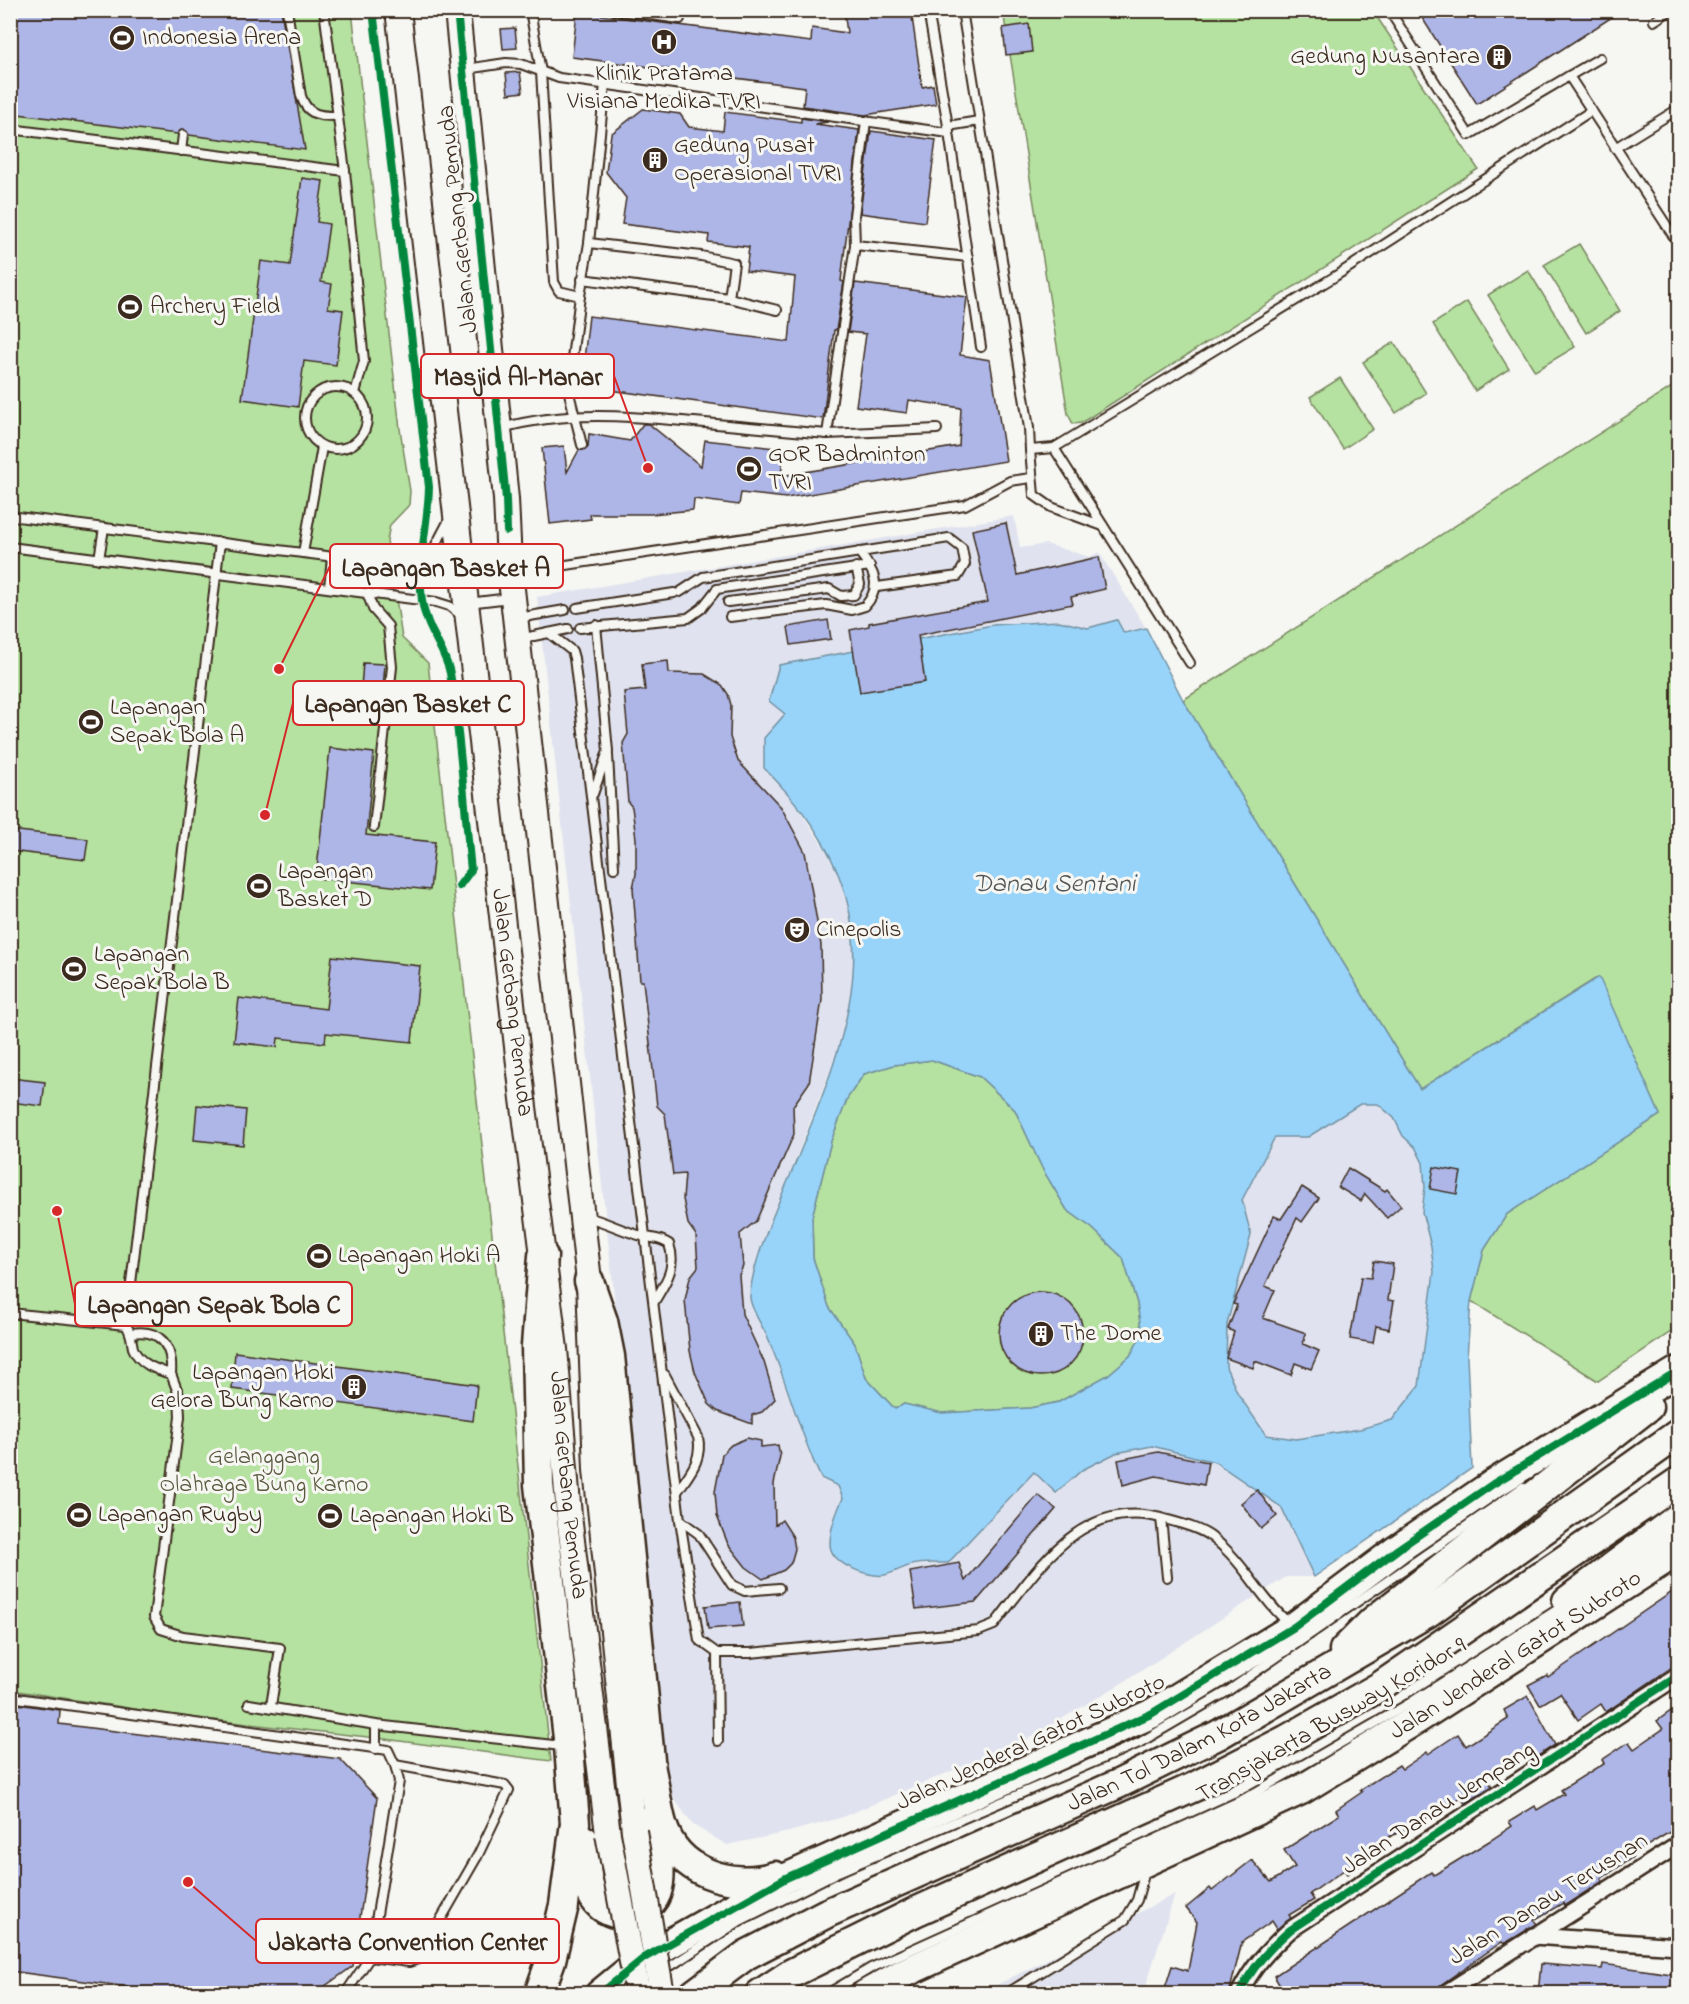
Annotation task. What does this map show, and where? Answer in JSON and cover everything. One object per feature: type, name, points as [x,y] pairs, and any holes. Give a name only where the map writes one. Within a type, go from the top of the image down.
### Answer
[{"type":"highway","points":[[539,1994],[551,1960],[564,1905],[575,1823],[569,1747],[539,1485],[537,1346],[543,1256]]},
{"type":"highway","points":[[589,1281],[603,1321],[610,1356],[651,1770],[662,1825],[667,1837],[683,1857],[704,1872],[732,1881],[760,1881],[834,1855]]},
{"type":"highway","name":"Jalan Jenderal Gatot Subroto","points":[[600,1994],[644,1958],[713,1917],[834,1855],[1151,1714],[1294,1627],[1398,1549],[1493,1484],[1678,1371]]},
{"type":"highway","points":[[1315,1678],[1373,1621],[1678,1384]]},
{"type":"highway","name":"Jalan Tol Dalam Kota Jakarta","points":[[694,1994],[746,1955],[827,1913],[1118,1784],[1218,1735],[1427,1613],[1678,1434]]},
{"type":"highway","name":"Jalan Tol Dalam Kota Jakarta","points":[[760,1994],[792,1972],[915,1912],[1194,1787],[1286,1740],[1379,1687],[1678,1482]]},
{"type":"highway","points":[[1494,1668],[1553,1612],[1678,1518]]},
{"type":"highway","name":"Jalan Jenderal Gatot Subroto","points":[[866,1994],[896,1984],[1301,1790],[1419,1718],[1678,1551]]},
{"type":"highway","points":[[573,1787],[579,1805],[589,1882],[595,1899],[608,1911],[617,1914],[634,1913],[650,1903],[659,1887],[658,1858],[648,1789],[651,1770]]},
{"type":"main road","name":"Jalan Gerbang Pemuda","points":[[398,10],[555,1349],[569,1516],[608,1833],[645,1990]]},
{"type":"main road","name":"Jalan Gerbang Pemuda","points":[[457,10],[514,598],[589,1281],[596,1470],[634,1831],[645,1990]]},
{"type":"street","name":"Jalan Danau Jempang","points":[[1239,1994],[1248,1975],[1266,1952],[1290,1930],[1678,1676]]},
{"type":"street","name":"Jalan Danau Terusnan","points":[[1444,1994],[1533,1935],[1678,1845]]},
{"type":"street","points":[[1533,1935],[1678,1947]]},
{"type":"lane","points":[[287,10],[301,96],[306,109],[318,116],[336,116]]},
{"type":"lane","points":[[324,10],[336,116],[345,171],[363,361],[355,393]]},
{"type":"lane","points":[[530,10],[541,72],[554,282],[559,291],[580,296]]},
{"type":"lane","points":[[614,10],[680,19]]},
{"type":"lane","points":[[928,10],[949,129],[981,348]]},
{"type":"lane","points":[[962,10],[1029,428],[1034,495],[1051,507],[1103,526]]},
{"type":"lane","points":[[1389,10],[1469,135],[1600,58]]},
{"type":"lane","points":[[1654,21],[1671,10]]},
{"type":"lane","points":[[464,70],[506,63],[520,64],[541,72],[605,84],[866,121],[949,129],[979,120]]},
{"type":"lane","points":[[1569,76],[1678,243]]},
{"type":"lane","points":[[582,445],[576,429],[568,389],[582,279],[589,243],[605,84]]},
{"type":"lane","points":[[1615,148],[1678,109]]},
{"type":"lane","points":[[1030,450],[1054,448],[1334,277],[1591,111]]},
{"type":"lane","points":[[827,434],[855,245],[855,216],[866,121]]},
{"type":"lane","points":[[10,129],[345,171]]},
{"type":"lane","points":[[181,151],[183,135]]},
{"type":"lane","points":[[589,243],[701,256],[734,263],[729,297]]},
{"type":"lane","points":[[855,245],[968,257]]},
{"type":"lane","points":[[582,279],[729,297],[777,310]]},
{"type":"lane","points":[[341,387],[355,393],[364,405],[368,420],[363,435],[352,446],[337,450],[322,447],[310,438],[304,424],[305,409],[313,396],[326,388],[341,387]]},
{"type":"lane","points":[[499,428],[533,419],[575,415],[632,416],[827,434],[937,429]]},
{"type":"lane","points":[[303,553],[322,447]]},
{"type":"lane","points":[[1054,448],[1190,663]]},
{"type":"lane","points":[[467,603],[514,598],[965,505],[1010,482],[1031,478]]},
{"type":"lane","points":[[10,516],[390,564],[414,564],[429,558],[456,503]]},
{"type":"lane","points":[[99,559],[104,528]]},
{"type":"lane","points":[[579,608],[677,592],[703,577],[859,552],[949,538],[962,548],[965,564],[958,576],[877,587],[865,606],[852,610],[826,604],[729,617]]},
{"type":"lane","points":[[171,1374],[153,1369],[137,1357],[133,1347],[132,1333],[126,1325],[220,543]]},
{"type":"lane","points":[[10,547],[367,593],[449,606],[460,614],[471,631]]},
{"type":"lane","points":[[859,552],[870,566],[877,587]]},
{"type":"lane","points":[[329,588],[332,556]]},
{"type":"lane","points":[[463,565],[514,598],[549,633],[572,651],[574,658],[676,1492],[699,1640],[717,1653],[750,1653],[979,1631],[994,1625],[1056,1547],[1079,1528],[1131,1512],[1161,1518],[1213,1538],[1250,1575],[1276,1612],[1294,1627]]},
{"type":"lane","points":[[581,627],[688,618],[702,608],[717,589],[870,566]]},
{"type":"lane","points":[[728,602],[829,590],[847,597],[858,591],[861,584],[856,567]]},
{"type":"lane","points":[[367,593],[373,609],[388,626],[392,667],[374,827]]},
{"type":"lane","points":[[514,598],[565,610]]},
{"type":"lane","points":[[596,625],[608,751],[614,868]]},
{"type":"lane","points":[[549,633],[568,629]]},
{"type":"lane","points":[[592,796],[608,751]]},
{"type":"lane","points":[[582,1216],[608,1222],[645,1237],[661,1238],[669,1244],[673,1265],[668,1280],[654,1302]]},
{"type":"lane","points":[[10,1313],[126,1325]]},
{"type":"lane","points":[[132,1333],[150,1332],[158,1336],[170,1353],[171,1374],[179,1395],[180,1418],[154,1617],[161,1629],[183,1636],[280,1648],[272,1706]]},
{"type":"lane","points":[[662,1368],[698,1437],[700,1448],[697,1464],[676,1492]]},
{"type":"lane","points":[[1588,1442],[1653,1398]]},
{"type":"lane","points":[[645,1990],[740,1921],[838,1872],[1139,1743],[1228,1691],[1530,1482]]},
{"type":"lane","points":[[1161,1518],[1167,1552],[1167,1577]]},
{"type":"lane","points":[[680,1521],[699,1534],[732,1585],[745,1591],[779,1588]]},
{"type":"lane","name":"Transjakarta Busway Koridor 9","points":[[827,1994],[871,1968],[1242,1800],[1410,1703],[1640,1558]]},
{"type":"lane","points":[[717,1653],[717,1741]]},
{"type":"lane","points":[[10,1697],[388,1750],[399,1781],[397,1804],[370,1957],[345,1994]]},
{"type":"lane","points":[[249,1704],[376,1725],[569,1747]]},
{"type":"lane","points":[[376,1725],[376,1749]]},
{"type":"lane","points":[[370,1957],[409,1962],[418,1959],[478,1855],[509,1790],[504,1785],[395,1765]]},
{"type":"lane","points":[[1006,1994],[1125,1920],[1137,1900],[1148,1862]]},
{"type":"shaded area","points":[[1014,516],[1020,548],[1046,544],[1090,557],[1099,552],[1146,628],[1124,633],[1117,620],[1088,628],[1059,621],[785,714],[764,738],[764,768],[786,789],[838,869],[850,908],[855,962],[852,999],[841,1043],[786,1184],[750,1298],[768,1338],[810,1457],[838,1486],[843,1499],[836,1512],[830,1543],[884,1575],[913,1565],[948,1563],[1034,1472],[1057,1493],[1082,1470],[1116,1453],[1152,1446],[1215,1462],[1266,1494],[1281,1507],[1314,1577],[1286,1577],[1127,1680],[1028,1739],[840,1818],[727,1845],[693,1825],[669,1792],[537,597]]},
{"type":"shaded area","points":[[1360,1104],[1378,1104],[1394,1118],[1403,1136],[1415,1147],[1423,1163],[1425,1187],[1422,1212],[1431,1246],[1434,1272],[1419,1386],[1392,1420],[1360,1429],[1296,1439],[1267,1435],[1238,1394],[1226,1367],[1227,1324],[1251,1235],[1242,1200],[1275,1137],[1308,1137]]},
{"type":"shaded area","points":[[1175,1894],[1147,1982],[1147,1993],[979,1994]]},
{"type":"green space","name":"Gelanggang Olahraga Bung Karno","points":[[11,11],[352,11],[400,429],[410,491],[409,505],[390,525],[387,540],[402,638],[428,663],[551,1761],[377,1738],[187,1717],[11,1690]]},
{"type":"green space","points":[[1003,11],[1373,11],[1478,169],[1081,423],[1073,424],[1068,414]]},
{"type":"green space","points":[[1579,244],[1620,311],[1586,333],[1544,265]]},
{"type":"green space","points":[[1528,270],[1575,347],[1535,371],[1488,295]]},
{"type":"green space","points":[[1467,302],[1509,369],[1475,391],[1433,324]]},
{"type":"green space","points":[[1394,342],[1426,393],[1396,413],[1363,362]]},
{"type":"green space","points":[[1340,378],[1373,429],[1343,449],[1310,397]]},
{"type":"green space","points":[[1678,383],[1678,1327],[1598,1381],[1471,1301],[1484,1250],[1507,1214],[1660,1115],[1598,977],[1420,1089],[1183,700]]},
{"type":"green space","points":[[932,1060],[980,1077],[1015,1110],[1043,1170],[1067,1210],[1092,1228],[1123,1258],[1137,1303],[1142,1334],[1130,1356],[1108,1375],[1059,1402],[1030,1408],[942,1413],[904,1404],[895,1409],[866,1378],[855,1344],[829,1307],[813,1258],[812,1217],[831,1141],[848,1097],[864,1074],[894,1065]]},
{"type":"water","name":"Danau Sentani","points":[[1117,620],[1124,633],[1146,628],[1183,700],[1420,1089],[1599,977],[1660,1115],[1507,1214],[1484,1250],[1471,1301],[1467,1357],[1472,1468],[1314,1577],[1281,1507],[1215,1462],[1152,1446],[1116,1453],[1082,1470],[1056,1493],[1034,1472],[948,1563],[915,1564],[885,1575],[869,1574],[850,1568],[836,1557],[831,1550],[830,1543],[836,1514],[843,1498],[838,1486],[821,1478],[766,1334],[750,1301],[751,1284],[766,1236],[833,1065],[847,1014],[854,964],[850,916],[836,868],[807,819],[764,768],[764,738],[785,714],[769,701],[779,665],[993,625],[1059,621],[1088,628]],"holes":[[[932,1060],[980,1077],[1015,1110],[1043,1170],[1067,1210],[1092,1228],[1123,1258],[1137,1303],[1142,1334],[1130,1356],[1108,1375],[1059,1402],[1030,1408],[942,1413],[904,1404],[895,1409],[866,1378],[855,1344],[829,1307],[813,1258],[812,1217],[831,1141],[848,1097],[864,1074],[894,1065]],[[1360,1104],[1378,1104],[1394,1118],[1403,1136],[1415,1147],[1423,1163],[1425,1187],[1422,1212],[1431,1246],[1434,1272],[1419,1386],[1392,1420],[1360,1429],[1296,1439],[1266,1435],[1238,1394],[1226,1367],[1227,1324],[1251,1235],[1242,1200],[1275,1137],[1308,1137]]]},
{"type":"building","points":[[10,10],[281,10],[305,150],[189,135],[183,129],[177,134],[10,113]]},
{"type":"building","points":[[844,10],[911,10],[922,87],[933,85],[936,104],[865,115],[803,106],[805,87],[572,57],[577,12],[811,42],[812,28],[847,33]]},
{"type":"building","name":"Gedung Nusantara","points":[[1417,10],[1623,10],[1477,104]]},
{"type":"building","points":[[1029,24],[1032,52],[1006,55],[1003,28]]},
{"type":"building","points":[[515,28],[517,48],[503,49],[501,29]]},
{"type":"building","points":[[520,72],[523,92],[508,94],[506,73]]},
{"type":"building","points":[[643,109],[680,114],[689,127],[723,131],[725,112],[801,122],[801,118],[828,122],[815,124],[859,130],[841,281],[844,282],[836,330],[834,330],[823,419],[581,386],[589,316],[789,342],[795,277],[746,271],[749,247],[708,242],[709,235],[622,224],[626,198],[606,172],[611,134]]},
{"type":"building","points":[[871,131],[936,140],[925,222],[860,213]]},
{"type":"building","points":[[302,178],[323,181],[317,222],[329,224],[321,282],[332,284],[328,308],[343,310],[336,365],[304,361],[298,407],[242,399],[261,261],[290,265]]},
{"type":"building","points":[[855,283],[967,297],[960,355],[990,360],[1006,461],[786,498],[741,493],[739,505],[694,499],[693,510],[651,514],[590,514],[591,519],[550,524],[542,448],[564,446],[567,472],[579,450],[588,447],[589,434],[630,441],[643,424],[649,424],[701,466],[705,440],[784,449],[781,476],[959,446],[961,408],[909,400],[907,413],[856,406],[866,334],[848,332]]},
{"type":"building","points":[[1006,523],[1017,575],[1099,557],[1105,589],[1071,597],[1073,604],[918,635],[925,682],[860,692],[850,630],[869,626],[869,623],[988,602],[972,530]]},
{"type":"building","points":[[828,620],[831,639],[791,645],[788,627]]},
{"type":"building","points":[[668,661],[669,673],[704,674],[722,685],[728,694],[731,705],[730,737],[738,761],[781,807],[805,852],[821,945],[822,1000],[809,1083],[793,1106],[794,1134],[756,1221],[740,1234],[743,1266],[739,1275],[742,1314],[764,1362],[775,1399],[762,1412],[752,1415],[752,1424],[717,1411],[709,1404],[695,1372],[690,1351],[685,1300],[690,1277],[698,1267],[696,1235],[688,1224],[683,1199],[685,1174],[673,1175],[665,1114],[657,1106],[643,981],[640,981],[633,888],[636,874],[636,839],[632,807],[628,802],[623,743],[628,734],[624,692],[645,690],[642,664]]},
{"type":"building","points":[[363,663],[385,664],[382,701],[360,700]]},
{"type":"building","points":[[330,748],[374,753],[366,835],[435,842],[430,890],[316,878]]},
{"type":"building","points":[[10,830],[88,839],[85,860],[10,851]]},
{"type":"building","points":[[332,956],[420,966],[412,1042],[326,1033],[325,1043],[278,1038],[277,1047],[234,1042],[239,998],[326,1009]]},
{"type":"building","points":[[10,1078],[45,1082],[42,1106],[10,1102]]},
{"type":"building","points":[[197,1105],[246,1110],[243,1145],[194,1140]]},
{"type":"building","points":[[1434,1167],[1461,1172],[1457,1194],[1430,1189]]},
{"type":"building","points":[[1348,1168],[1385,1191],[1387,1189],[1401,1206],[1387,1218],[1365,1194],[1361,1201],[1338,1187]]},
{"type":"building","points":[[1302,1187],[1319,1198],[1302,1222],[1297,1218],[1265,1286],[1275,1290],[1263,1318],[1306,1333],[1303,1344],[1319,1351],[1311,1369],[1295,1363],[1291,1375],[1255,1361],[1253,1368],[1226,1358],[1234,1332],[1228,1329],[1237,1305],[1233,1304],[1274,1216],[1281,1219]]},
{"type":"building","points":[[1374,1261],[1393,1264],[1388,1300],[1394,1301],[1389,1329],[1376,1326],[1373,1343],[1350,1339],[1361,1277],[1371,1278]]},
{"type":"building","name":"The Dome","points":[[1041,1292],[1057,1295],[1071,1304],[1080,1318],[1083,1334],[1080,1350],[1071,1364],[1057,1373],[1041,1376],[1025,1373],[1011,1364],[1002,1350],[999,1334],[1002,1318],[1011,1304],[1025,1295]]},
{"type":"building","name":"Lapangan Hoki Gelora Bung Karno","points":[[235,1352],[477,1385],[473,1421],[232,1389]]},
{"type":"building","points":[[747,1438],[761,1441],[761,1447],[778,1445],[780,1456],[774,1484],[775,1525],[782,1520],[793,1537],[795,1549],[791,1563],[784,1570],[763,1579],[746,1567],[728,1544],[717,1516],[715,1492],[722,1454],[731,1445]]},
{"type":"building","points":[[1158,1452],[1208,1462],[1204,1485],[1156,1476],[1123,1485],[1118,1460]]},
{"type":"building","points":[[1257,1490],[1277,1516],[1261,1529],[1241,1503]]},
{"type":"building","points":[[1038,1495],[1056,1509],[976,1602],[916,1609],[910,1572],[959,1563],[965,1581]]},
{"type":"building","points":[[1678,1588],[1678,1663],[1606,1712],[1601,1704],[1578,1720],[1560,1693],[1540,1705],[1528,1685],[1547,1675],[1548,1677]]},
{"type":"building","points":[[740,1602],[743,1626],[708,1629],[705,1606]]},
{"type":"building","points":[[1528,1696],[1555,1745],[1532,1760],[1526,1750],[1485,1776],[1492,1786],[1465,1804],[1461,1797],[1415,1825],[1391,1836],[1363,1856],[1366,1861],[1347,1874],[1344,1870],[1310,1894],[1314,1900],[1289,1915],[1291,1918],[1277,1929],[1272,1921],[1242,1942],[1229,1994],[1182,1994],[1165,1988],[1172,1966],[1188,1971],[1197,1922],[1186,1908],[1210,1888],[1212,1891],[1252,1860],[1271,1882],[1295,1867],[1284,1850],[1339,1815],[1336,1810],[1362,1792],[1360,1790],[1399,1765],[1402,1769],[1458,1734],[1466,1746],[1508,1719],[1504,1710]]},
{"type":"building","points":[[10,1703],[60,1710],[59,1724],[340,1759],[377,1798],[353,1966],[314,1994],[180,1994],[10,1971]]},
{"type":"building","points":[[1678,1706],[1678,1827],[1632,1855],[1633,1857],[1601,1879],[1603,1881],[1564,1906],[1563,1903],[1534,1920],[1537,1924],[1504,1944],[1502,1942],[1439,1986],[1434,1994],[1285,1994],[1274,1976],[1431,1872],[1434,1875],[1491,1840],[1512,1826],[1509,1822],[1535,1806],[1537,1810],[1564,1794],[1561,1790],[1604,1763],[1602,1760],[1629,1742],[1634,1749],[1663,1729],[1657,1721]]},
{"type":"building","points":[[1541,1964],[1602,1969],[1603,1964],[1678,1975],[1678,1994],[1538,1994]]},
{"type":"cycle path","points":[[373,10],[429,487],[421,572],[422,601],[427,621],[448,664],[460,747],[471,870],[459,886]]},
{"type":"cycle path","points":[[457,10],[506,499],[507,531]]},
{"type":"cycle path","points":[[600,1994],[644,1958],[786,1878],[1151,1714],[1294,1627],[1398,1549],[1493,1484],[1678,1371]]},
{"type":"cycle path","points":[[1239,1994],[1262,1959],[1290,1930],[1678,1676]]},
{"type":"place","name":"Indonesia Arena","points":[[122,38]]},
{"type":"place","name":"Klinik Pratama Visiana Medika TVRI","points":[[664,42]]},
{"type":"place","name":"Gedung Nusantara","points":[[1499,57]]},
{"type":"place","name":"Gedung Pusat Operasional TVRI","points":[[655,160]]},
{"type":"place","name":"Archery Field","points":[[130,307]]},
{"type":"place","name":"Masjid Al-Manar","points":[[648,468]]},
{"type":"place","name":"GOR Badminton TVRI","points":[[749,469]]},
{"type":"place","name":"Lapangan Basket A","points":[[279,669]]},
{"type":"place","name":"Lapangan Sepak Bola A","points":[[91,722]]},
{"type":"place","name":"Lapangan Basket C","points":[[265,815]]},
{"type":"place","name":"Lapangan Basket D","points":[[259,886]]},
{"type":"place","name":"Cinepolis","points":[[797,930]]},
{"type":"place","name":"Lapangan Sepak Bola B","points":[[74,969]]},
{"type":"place","name":"Lapangan Sepak Bola C","points":[[57,1211]]},
{"type":"place","name":"Lapangan Hoki A","points":[[319,1256]]},
{"type":"place","name":"The Dome","points":[[1041,1334]]},
{"type":"place","name":"Lapangan Hoki Gelora Bung Karno","points":[[354,1387]]},
{"type":"place","name":"Lapangan Rugby","points":[[79,1515]]},
{"type":"place","name":"Lapangan Hoki B","points":[[330,1516]]},
{"type":"place","name":"Jakarta Convention Center","points":[[188,1882]]}]
